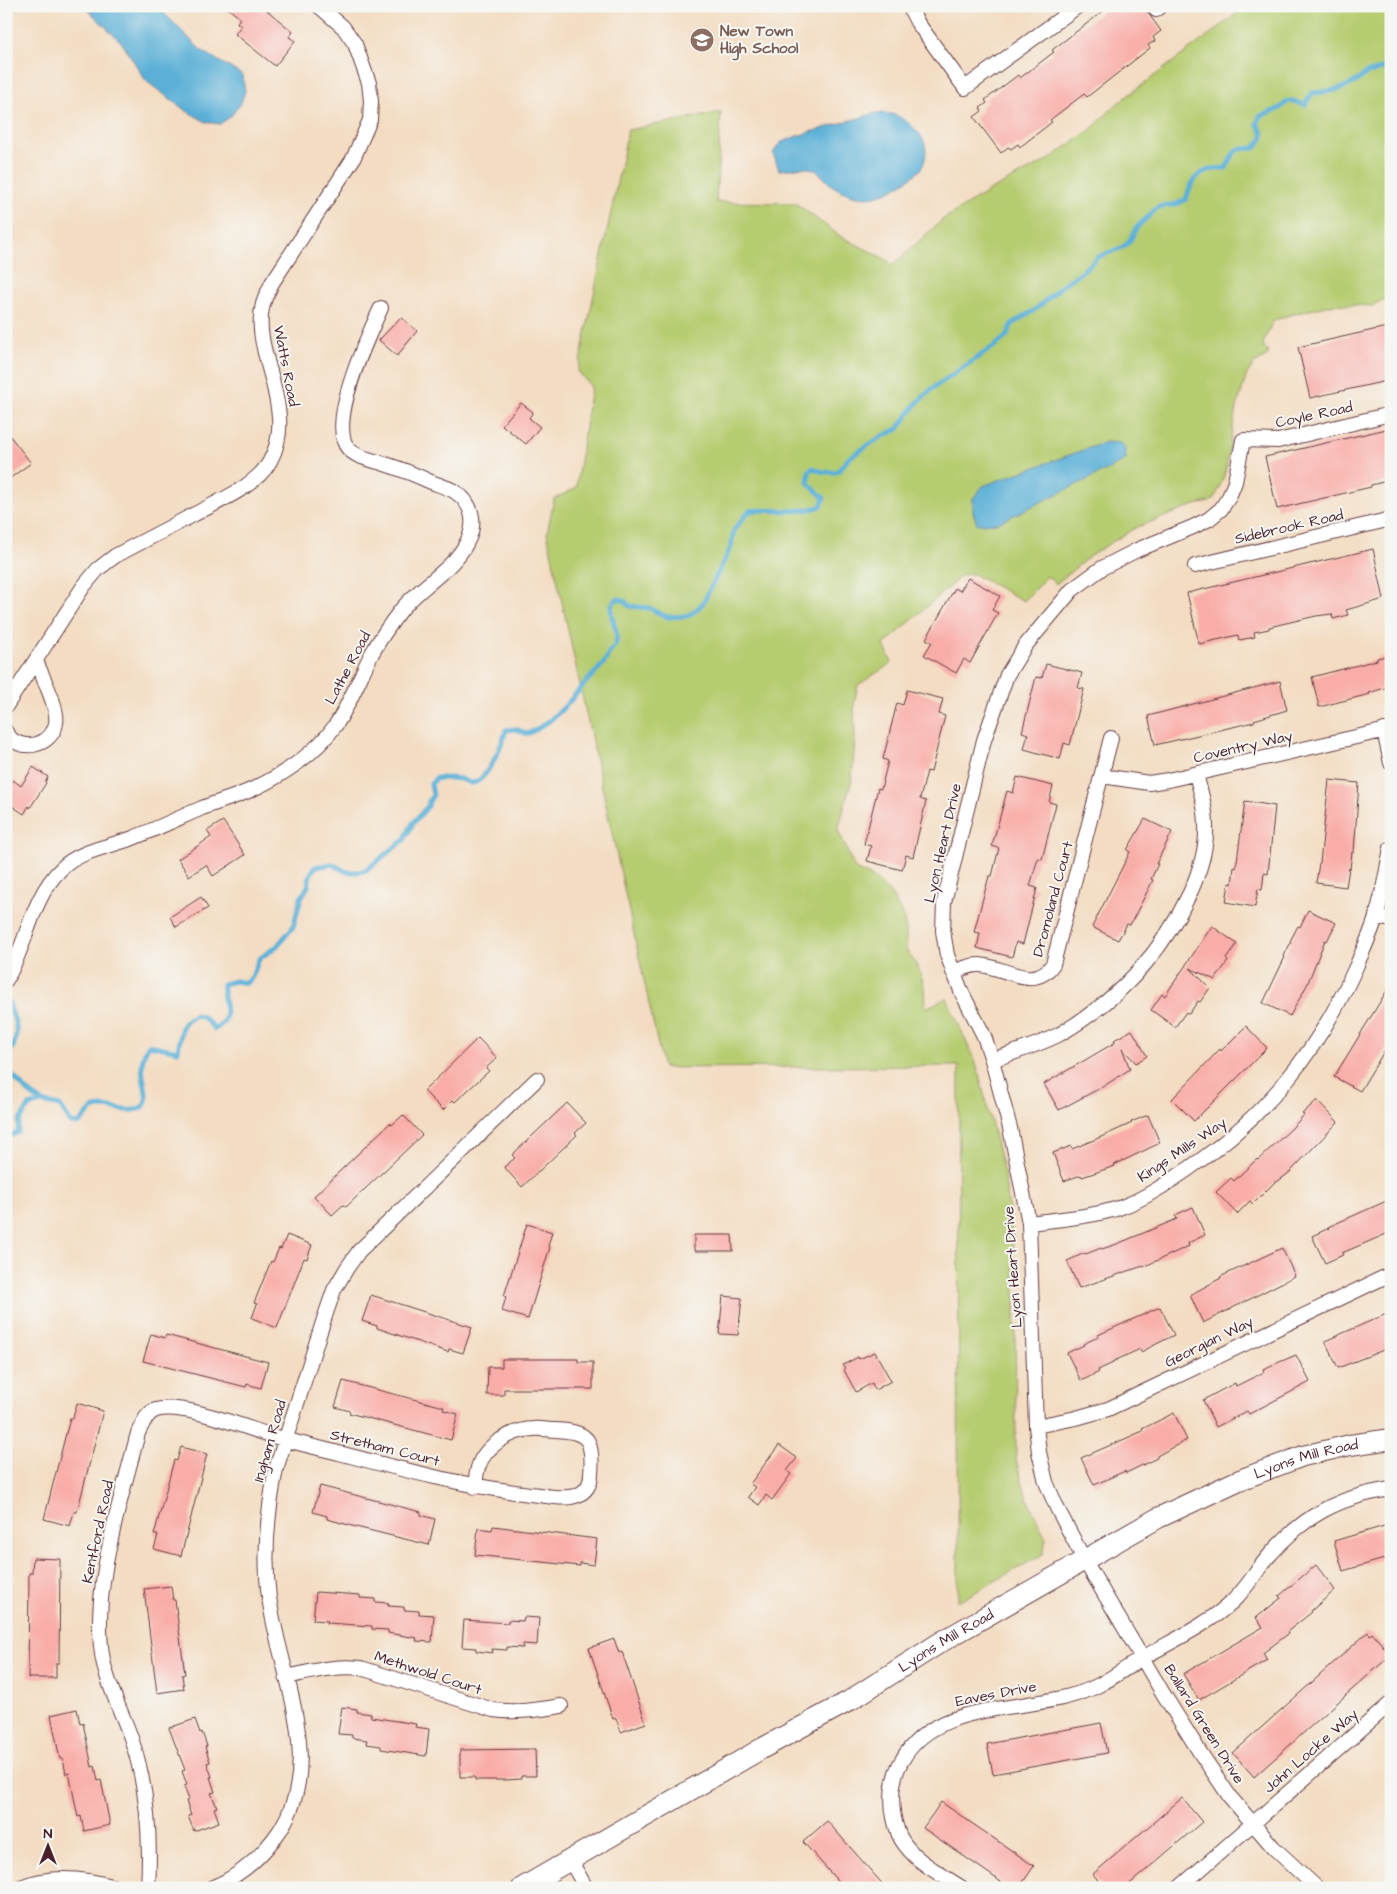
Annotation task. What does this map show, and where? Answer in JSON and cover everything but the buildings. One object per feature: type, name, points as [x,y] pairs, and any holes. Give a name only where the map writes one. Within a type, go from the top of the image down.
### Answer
[{"type":"main road","name":"Lyons Mill Road","points":[[522,1888],[547,1882],[570,1860],[761,1748],[849,1701],[942,1642],[1158,1518],[1237,1481],[1303,1456],[1350,1445],[1391,1439]]},
{"type":"street","name":"Watts Road","points":[[6,706],[84,587],[98,570],[115,556],[239,490],[260,474],[270,462],[277,444],[280,428],[279,408],[262,338],[263,305],[272,283],[353,159],[370,120],[372,101],[369,83],[355,44],[343,27],[319,6]]},
{"type":"street","points":[[912,6],[911,10],[917,22],[965,88],[1078,6]]},
{"type":"street","name":"Lathe Road","points":[[6,980],[16,964],[37,906],[48,885],[62,868],[78,857],[131,839],[253,789],[292,766],[312,751],[338,720],[351,700],[371,655],[390,623],[410,598],[452,561],[466,545],[473,530],[472,514],[466,500],[453,490],[413,473],[350,451],[344,440],[342,425],[345,405],[358,357],[380,308]]},
{"type":"street","name":"Coyle Road","points":[[1243,440],[1278,440],[1391,414]]},
{"type":"street","name":"Lyon Heart Drive","points":[[1085,1561],[1057,1508],[1046,1482],[1039,1452],[1036,1426],[1029,1223],[1012,1137],[992,1060],[984,1036],[953,972],[947,955],[943,931],[944,902],[984,740],[1007,675],[1025,646],[1072,590],[1102,568],[1137,550],[1193,527],[1209,519],[1221,509],[1229,497],[1235,482],[1243,440]]},
{"type":"street","name":"Sidebrook Road","points":[[1195,566],[1391,520]]},
{"type":"street","points":[[6,732],[9,738],[16,742],[36,745],[47,740],[54,732],[57,722],[56,712],[36,661]]},
{"type":"street","points":[[1387,729],[1391,763]]},
{"type":"street","name":"Coventry Way","points":[[1102,776],[1149,782],[1196,775],[1387,729]]},
{"type":"street","name":"Dromoland Court","points":[[953,972],[978,965],[1029,978],[1048,972],[1057,952],[1112,738]]},
{"type":"street","points":[[992,1060],[1059,1034],[1087,1016],[1116,994],[1140,971],[1161,943],[1181,912],[1196,880],[1204,852],[1206,828],[1204,804],[1196,775]]},
{"type":"street","name":"Kings Mills Way","points":[[1029,1223],[1093,1214],[1120,1208],[1167,1184],[1234,1135],[1263,1108],[1286,1082],[1330,1021],[1376,916],[1391,848]]},
{"type":"street","points":[[1376,916],[1391,920]]},
{"type":"street","name":"Ingham Road","points":[[211,1888],[243,1871],[262,1854],[281,1830],[294,1804],[300,1777],[301,1752],[297,1726],[274,1627],[269,1595],[267,1559],[270,1499],[276,1469],[287,1440],[334,1290],[359,1251],[537,1079]]},
{"type":"street","name":"Georgian Way","points":[[1036,1426],[1108,1409],[1391,1274]]},
{"type":"street","name":"Kentford Road","points":[[148,1888],[149,1828],[141,1770],[103,1660],[100,1629],[101,1595],[107,1558],[138,1433],[145,1419],[154,1410],[169,1408],[189,1411],[287,1440]]},
{"type":"street","name":"Stretham Court","points":[[287,1440],[475,1487],[564,1498],[576,1496],[586,1490],[590,1483],[592,1473],[588,1441],[577,1433],[566,1431],[532,1428],[509,1434],[490,1448],[483,1457],[478,1467],[475,1487]]},
{"type":"street","name":"Eaves Drive","points":[[962,1888],[916,1856],[899,1836],[892,1798],[894,1781],[900,1762],[910,1747],[932,1729],[956,1717],[1058,1698],[1082,1692],[1098,1685],[1202,1625],[1234,1600],[1268,1557],[1293,1530],[1314,1515],[1352,1498],[1391,1489]]},
{"type":"street","name":"Ballard Green Drive","points":[[1085,1561],[1200,1754],[1230,1797],[1292,1867],[1317,1888]]},
{"type":"street","name":"Methwold Court","points":[[286,1678],[331,1667],[347,1666],[361,1668],[493,1710],[511,1713],[561,1706]]},
{"type":"street","name":"John Locke Way","points":[[1253,1824],[1391,1703]]},
{"type":"street","points":[[1179,1888],[1253,1824]]},
{"type":"street","points":[[570,1860],[586,1888]]},
{"type":"street","points":[[18,1888],[48,1879],[72,1878],[97,1881],[118,1888]]},
{"type":"green space","points":[[1242,6],[1391,6],[1391,295],[1372,306],[1334,304],[1273,321],[1263,343],[1268,356],[1254,364],[1247,374],[1235,413],[1225,474],[1216,495],[1210,502],[1195,505],[1135,528],[1091,555],[1056,584],[1047,576],[1024,601],[973,574],[962,575],[884,645],[892,663],[858,685],[854,703],[855,740],[852,779],[838,830],[855,869],[874,878],[889,892],[896,902],[904,919],[906,950],[918,967],[925,987],[926,1008],[947,998],[977,1066],[1003,1169],[1012,1234],[1015,1284],[1016,1460],[1027,1498],[1046,1538],[1043,1554],[958,1602],[959,1066],[663,1068],[547,533],[554,499],[576,488],[591,387],[578,371],[628,130],[721,112],[716,202],[795,203],[840,236],[893,265],[942,220],[989,191],[1048,160],[1089,131],[1118,103],[1233,17]]},
{"type":"water","points":[[84,6],[157,6],[201,50],[242,75],[245,91],[241,103],[230,117],[220,124],[206,122],[185,110],[146,81],[122,43]]},
{"type":"water","points":[[876,113],[898,116],[919,133],[925,144],[925,161],[921,169],[897,187],[872,197],[855,196],[833,186],[813,169],[779,170],[773,153],[780,143],[797,136]]},
{"type":"water","points":[[1106,442],[1120,443],[1125,449],[1126,459],[998,523],[977,524],[973,512],[973,498],[983,486]]},
{"type":"waterway","points":[[6,1135],[18,1132],[19,1122],[29,1106],[41,1102],[60,1106],[71,1123],[78,1124],[95,1108],[135,1110],[144,1105],[146,1094],[142,1062],[144,1053],[149,1045],[178,1051],[182,1026],[195,1015],[203,1017],[215,1029],[221,1024],[226,1014],[223,984],[235,981],[246,983],[252,977],[259,959],[277,946],[293,927],[301,898],[315,867],[332,864],[347,872],[366,870],[404,840],[413,823],[428,806],[433,795],[431,784],[436,778],[460,779],[471,783],[477,782],[493,762],[506,730],[516,729],[527,734],[553,718],[601,667],[615,645],[617,639],[611,609],[617,599],[624,600],[629,606],[649,608],[667,617],[688,616],[703,603],[731,547],[734,530],[749,511],[795,511],[821,506],[824,498],[808,483],[809,471],[813,468],[823,472],[837,472],[850,457],[881,437],[898,429],[916,404],[933,388],[996,345],[1007,336],[1012,324],[1036,309],[1098,257],[1123,247],[1129,242],[1137,227],[1158,207],[1177,204],[1186,199],[1195,179],[1205,171],[1226,168],[1234,153],[1239,149],[1255,148],[1262,139],[1263,134],[1257,123],[1260,116],[1279,109],[1288,101],[1305,105],[1312,93],[1327,92],[1348,86],[1366,73],[1374,72],[1391,64]]},
{"type":"waterway","points":[[6,997],[15,1020],[16,1028],[15,1042],[6,1056]]},
{"type":"waterway","points":[[6,1069],[26,1090],[41,1102]]},
{"type":"place","name":"New Town High School","points":[[702,40]]}]
